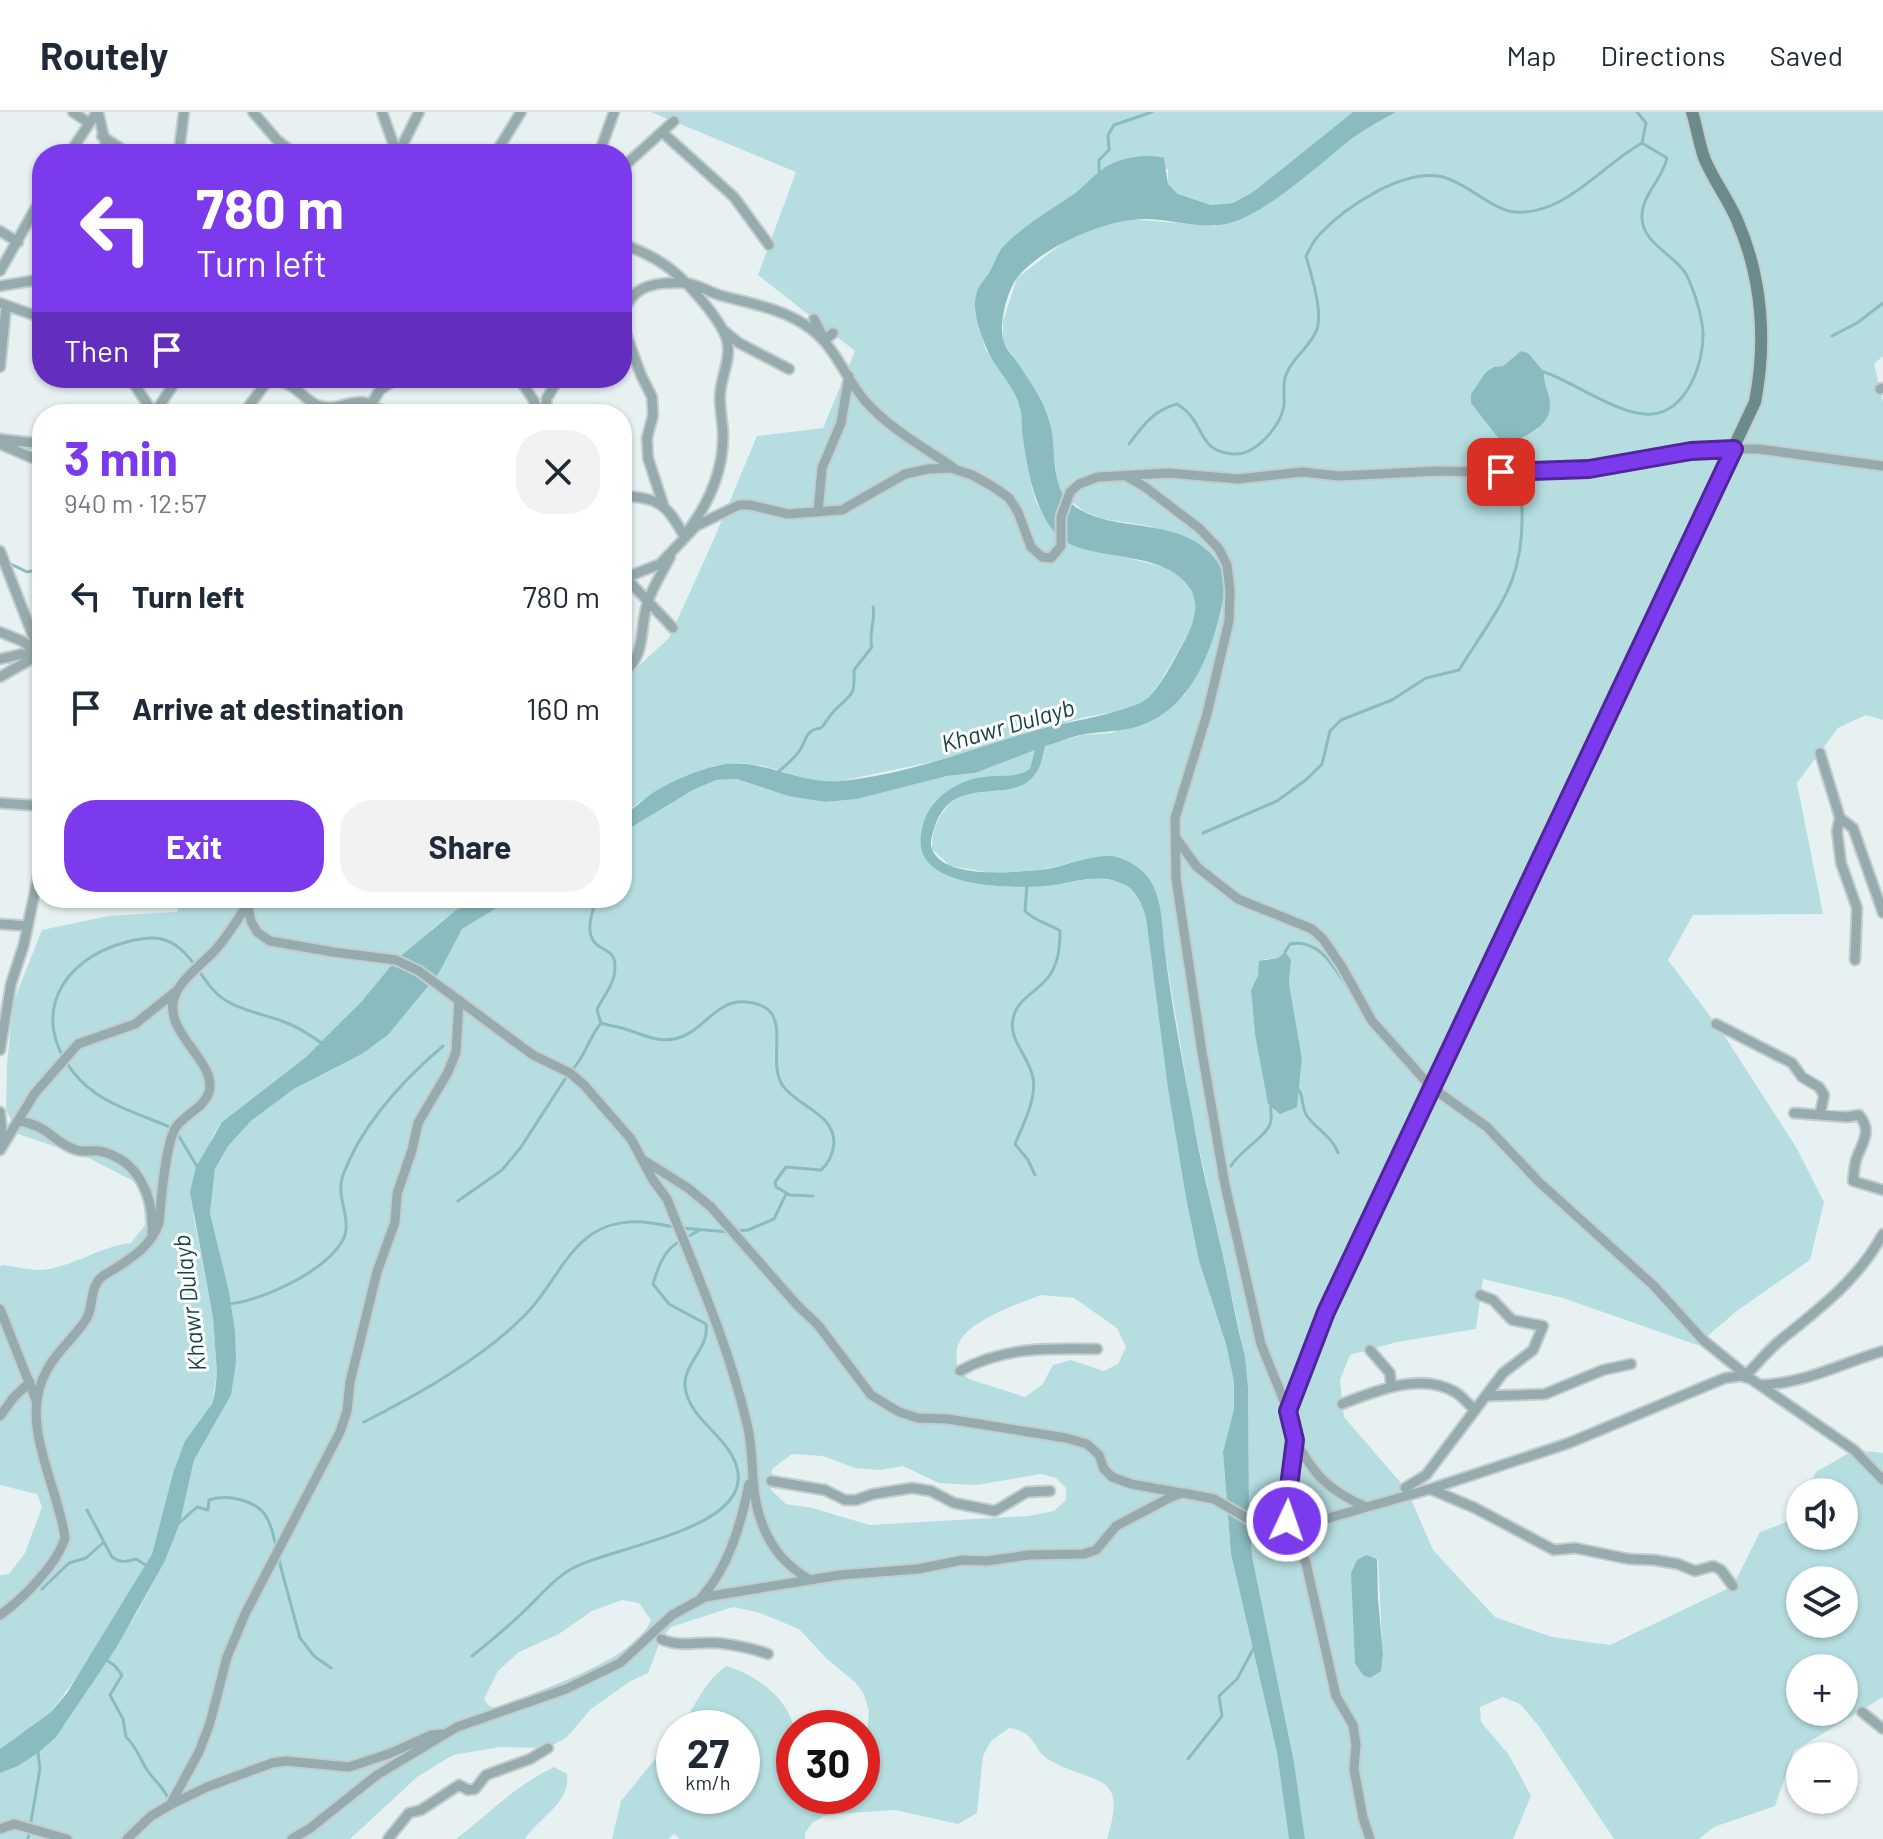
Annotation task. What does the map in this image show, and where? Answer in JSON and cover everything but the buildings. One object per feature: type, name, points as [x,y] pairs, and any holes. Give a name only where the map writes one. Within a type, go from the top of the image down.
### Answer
[{"type":"main road","points":[[1288,1411],[1326,1312],[1755,402],[1761,371],[1762,332],[1757,288],[1737,220],[1704,158],[1692,112]]},
{"type":"street","points":[[73,112],[94,115]]},
{"type":"street","points":[[180,144],[184,112]]},
{"type":"street","points":[[253,112],[282,144]]},
{"type":"street","points":[[382,112],[393,144]]},
{"type":"street","points":[[402,144],[419,112]]},
{"type":"street","points":[[501,144],[521,112]]},
{"type":"street","points":[[603,144],[614,112]]},
{"type":"street","points":[[94,115],[105,144]]},
{"type":"street","points":[[75,144],[94,115]]},
{"type":"street","points":[[632,159],[674,121]]},
{"type":"street","points":[[662,132],[734,197],[769,245]]},
{"type":"street","points":[[102,136],[114,144]]},
{"type":"street","points":[[0,271],[32,216]]},
{"type":"street","points":[[0,231],[18,242]]},
{"type":"street","points":[[632,248],[659,260],[687,283],[727,339],[728,361],[719,388],[723,436],[718,472],[706,505],[660,564],[632,575]]},
{"type":"street","points":[[0,286],[32,281]]},
{"type":"street","points":[[632,297],[642,288],[687,283],[781,311],[829,337]]},
{"type":"street","points":[[0,367],[3,305],[32,315]]},
{"type":"street","points":[[814,319],[829,337],[865,401],[887,421],[957,470],[992,486],[1009,498],[1027,532],[1031,547],[1042,557],[1051,558],[1061,546],[1061,517],[1070,492],[1079,484],[1098,477],[1169,473],[1238,479],[1302,472],[1339,476],[1438,471],[1518,473],[1589,469],[1691,451],[1734,449],[1759,449],[1883,466]]},
{"type":"street","points":[[721,328],[739,343],[789,369]]},
{"type":"street","points":[[632,350],[652,397],[648,458],[663,504],[684,536]]},
{"type":"street","points":[[818,512],[822,468],[841,423],[849,376]]},
{"type":"street","points":[[252,404],[266,388]]},
{"type":"street","points":[[292,388],[309,404]]},
{"type":"street","points":[[345,404],[356,401],[371,404],[382,388]]},
{"type":"street","points":[[0,441],[32,443]]},
{"type":"street","points":[[0,441],[32,457]]},
{"type":"street","points":[[684,536],[714,515],[739,505],[788,514],[842,510],[905,474],[928,469],[957,470]]},
{"type":"street","points":[[1126,476],[1199,528],[1219,549],[1227,565],[1229,621],[1207,714],[1181,792],[1174,834],[1176,878],[1225,1185],[1261,1344],[1288,1411],[1295,1440],[1314,1472],[1325,1485],[1344,1498],[1366,1507]]},
{"type":"street","points":[[632,497],[648,498],[663,504]]},
{"type":"street","points":[[0,551],[32,631]]},
{"type":"street","points":[[632,662],[638,655],[648,602],[673,551]]},
{"type":"street","points":[[632,586],[673,628]]},
{"type":"street","points":[[0,632],[32,648]]},
{"type":"street","points":[[0,659],[32,654]]},
{"type":"street","points":[[0,677],[32,659]]},
{"type":"street","points":[[1820,753],[1840,818],[1837,831],[1841,863],[1857,908],[1855,960]]},
{"type":"street","points":[[0,806],[32,805]]},
{"type":"street","points":[[1840,818],[1853,828],[1883,913]]},
{"type":"street","points":[[1174,834],[1197,867],[1238,899],[1312,929],[1323,939],[1372,1021],[1431,1087],[1487,1127],[1539,1182],[1654,1286],[1703,1340],[1854,1450],[1883,1480]]},
{"type":"street","points":[[0,1050],[11,984],[32,906]]},
{"type":"street","points":[[1,1146],[35,1093],[78,1044],[135,1024],[176,991],[217,948],[243,908]]},
{"type":"street","points":[[250,908],[257,932],[270,941],[396,960],[419,971],[533,1055],[576,1078],[631,1139],[667,1199],[718,1329],[748,1427],[753,1496],[763,1528],[777,1554],[810,1580]]},
{"type":"street","points":[[0,924],[28,926]]},
{"type":"street","points":[[2,1612],[51,1563],[65,1538],[36,1426],[36,1400],[44,1374],[88,1318],[93,1290],[99,1279],[135,1255],[152,1238],[159,1223],[161,1194],[175,1130],[184,1117],[206,1098],[210,1088],[209,1076],[174,1018],[176,991]]},
{"type":"street","points":[[170,1805],[199,1752],[227,1657],[245,1614],[340,1432],[377,1272],[395,1222],[397,1194],[418,1123],[456,1052],[459,1000]]},
{"type":"street","points":[[1716,1024],[1792,1063],[1802,1077],[1819,1087],[1824,1095],[1820,1115]]},
{"type":"street","points":[[0,1112],[1,1146]]},
{"type":"street","points":[[1794,1113],[1859,1115],[1866,1123],[1866,1135],[1853,1181],[1883,1190]]},
{"type":"street","points":[[19,1121],[33,1123],[51,1132],[73,1149],[97,1151],[127,1163],[148,1194],[153,1218],[152,1238]]},
{"type":"street","points":[[642,1159],[688,1188],[711,1207],[818,1325],[871,1395],[899,1412],[918,1418],[1030,1430],[1087,1444],[1099,1455],[1104,1469],[1112,1477],[1131,1484],[1214,1499],[1262,1527],[1318,1523],[1430,1489],[1569,1443],[1725,1378],[1741,1376],[1794,1382],[1883,1351]]},
{"type":"street","points":[[1753,1379],[1781,1339],[1817,1312],[1878,1252],[1883,1234]]},
{"type":"street","points":[[1405,1488],[1426,1475],[1503,1373],[1533,1350],[1543,1326],[1512,1320],[1493,1300],[1480,1295]]},
{"type":"street","points":[[0,1309],[36,1400]]},
{"type":"street","points":[[960,1371],[1018,1351],[1097,1349]]},
{"type":"street","points":[[1370,1350],[1390,1373],[1391,1387]]},
{"type":"street","points":[[1486,1396],[1545,1394],[1603,1370],[1631,1364]]},
{"type":"street","points":[[0,1416],[30,1382]]},
{"type":"street","points":[[1342,1404],[1391,1387],[1428,1383],[1455,1392],[1474,1409]]},
{"type":"street","points":[[1295,1440],[1287,1521],[1306,1563],[1336,1696],[1353,1725],[1356,1745],[1354,1769],[1370,1839]]},
{"type":"street","points":[[700,1599],[723,1566],[752,1473]]},
{"type":"street","points":[[771,1481],[825,1490],[845,1500],[912,1488],[931,1491],[954,1503],[995,1511],[1027,1492],[1050,1491]]},
{"type":"street","points":[[1430,1489],[1475,1508],[1554,1550],[1575,1548],[1629,1559],[1678,1564],[1695,1571],[1713,1566],[1721,1570],[1733,1586]]},
{"type":"street","points":[[292,1839],[377,1775],[457,1727],[566,1689],[620,1663],[672,1615],[700,1599],[742,1589],[840,1575],[918,1569],[963,1560],[1084,1554],[1096,1550],[1116,1526],[1183,1493]]},
{"type":"street","points":[[661,1639],[675,1644],[716,1642],[750,1647],[768,1654]]},
{"type":"street","points":[[1862,1712],[1883,1729]]},
{"type":"street","points":[[127,1839],[151,1816],[170,1805],[207,1787],[272,1763],[285,1761],[349,1767],[431,1735],[447,1734]]},
{"type":"street","points":[[388,1839],[409,1813],[421,1810],[459,1785],[468,1790],[475,1789],[486,1775],[530,1759],[548,1748]]},
{"type":"street","points":[[0,1829],[14,1824],[67,1839]]},
{"type":"shaded area","points":[[651,112],[1353,112],[1253,192],[1233,203],[1211,205],[1178,194],[1168,184],[1168,169],[1098,172],[1084,188],[999,251],[976,293],[975,314],[986,350],[1012,388],[1020,407],[1036,502],[1056,535],[1084,547],[1172,569],[1185,580],[1195,598],[1195,617],[1188,634],[1147,700],[1126,710],[1085,717],[936,761],[841,781],[814,781],[764,766],[741,763],[717,765],[654,792],[632,808],[632,672],[669,638],[757,436],[823,428],[855,351],[758,275],[796,172]]},
{"type":"shaded area","points":[[1353,112],[1396,112],[1354,137],[1277,198],[1244,218],[1220,225],[1147,219],[1114,223],[1058,245],[1028,267],[1013,284],[1003,318],[1002,335],[1046,412],[1052,431],[1057,477],[1065,497],[1089,514],[1106,520],[1160,529],[1194,541],[1209,552],[1219,565],[1224,580],[1223,596],[1210,648],[1194,681],[1171,708],[1139,726],[1080,735],[1045,746],[1038,769],[1027,783],[1012,789],[961,797],[946,807],[935,826],[931,843],[939,859],[950,866],[981,872],[1039,870],[1093,857],[1116,857],[1144,872],[1156,893],[1196,1135],[1245,1356],[1252,1556],[1294,1762],[1305,1839],[1289,1839],[1277,1753],[1231,1554],[1223,1452],[1234,1409],[1234,1382],[1226,1344],[1199,1261],[1186,1198],[1168,1089],[1146,918],[1137,896],[1124,885],[1100,879],[1032,887],[974,883],[939,871],[927,861],[921,841],[931,806],[951,789],[970,780],[1013,775],[1030,769],[1035,750],[975,773],[947,776],[857,799],[825,802],[788,796],[737,779],[716,780],[693,790],[632,827],[632,809],[654,792],[716,766],[747,764],[824,781],[865,778],[916,767],[1041,729],[1115,712],[1149,697],[1191,628],[1194,596],[1179,576],[1162,567],[1082,549],[1054,532],[1032,487],[1016,397],[989,355],[979,328],[975,308],[977,292],[1008,242],[1076,193],[1100,171],[1122,160],[1140,156],[1164,158],[1168,184],[1178,194],[1211,205],[1233,203],[1253,192]]},
{"type":"shaded area","points":[[1396,112],[1883,112],[1883,356],[1874,364],[1883,402],[1883,720],[1866,715],[1838,728],[1797,783],[1823,914],[1693,915],[1668,960],[1722,1032],[1796,1147],[1824,1202],[1810,1260],[1738,1310],[1697,1345],[1563,1298],[1483,1279],[1476,1329],[1397,1342],[1350,1355],[1340,1380],[1344,1417],[1407,1490],[1433,1550],[1495,1617],[1552,1637],[1610,1645],[1733,1586],[1760,1532],[1786,1522],[1786,1550],[1858,1550],[1858,1478],[1813,1478],[1816,1472],[1854,1450],[1883,1453],[1883,1697],[1858,1712],[1858,1654],[1786,1654],[1786,1726],[1835,1726],[1809,1742],[1786,1742],[1786,1774],[1775,1806],[1714,1827],[1699,1839],[1614,1839],[1538,1725],[1520,1704],[1503,1697],[1480,1707],[1481,1722],[1509,1755],[1531,1796],[1513,1839],[1305,1839],[1294,1762],[1252,1556],[1245,1356],[1193,1121],[1161,913],[1153,888],[1092,858],[1041,870],[992,873],[950,866],[932,849],[942,813],[963,795],[1012,787],[1034,776],[1044,756],[1045,746],[1082,735],[1112,733],[1185,695],[1208,551],[1181,535],[1085,512],[1063,495],[1057,482],[1050,421],[1037,393],[1003,341],[1003,321],[1017,278],[1060,245],[1086,231],[1129,219],[1215,226],[1253,214],[1357,135]],"holes":[[[1521,351],[1528,353],[1548,397],[1537,430],[1507,444],[1471,403],[1486,372],[1503,366]],[[1265,959],[1291,960],[1289,983],[1302,1059],[1297,1107],[1255,1034],[1251,990]],[[1378,1559],[1383,1664],[1351,1573]]]},
{"type":"shaded area","points":[[1521,351],[1528,353],[1544,372],[1550,401],[1549,413],[1534,431],[1503,444],[1471,403],[1471,394],[1486,372],[1503,366]]},
{"type":"shaded area","points":[[1036,749],[1030,769],[1021,775],[980,777],[950,790],[934,802],[928,812],[931,866],[990,885],[1047,886],[1096,878],[1118,881],[1140,899],[1146,918],[1168,1089],[1186,1198],[1199,1261],[1226,1344],[1234,1382],[1234,1409],[1223,1452],[1231,1554],[1277,1753],[1289,1839],[1107,1839],[1113,1817],[1111,1791],[1094,1779],[1051,1761],[1025,1733],[1009,1728],[991,1741],[983,1756],[977,1813],[958,1824],[895,1810],[880,1811],[880,1710],[869,1710],[864,1694],[856,1683],[827,1659],[799,1629],[760,1613],[733,1607],[671,1627],[661,1639],[648,1673],[629,1682],[591,1709],[567,1737],[548,1748],[500,1747],[453,1755],[417,1777],[350,1839],[0,1839],[0,1773],[38,1753],[67,1721],[135,1616],[164,1563],[180,1523],[194,1460],[205,1439],[235,1331],[229,1291],[210,1213],[215,1169],[228,1145],[251,1121],[294,1089],[362,1054],[388,1035],[439,973],[462,929],[475,920],[496,908],[632,908],[632,827],[693,790],[716,780],[737,779],[788,796],[825,802],[857,799],[947,776],[975,773]],"holes":[[[1041,1295],[1074,1298],[1117,1328],[1126,1347],[1118,1364],[1104,1371],[1071,1360],[1053,1365],[1042,1385],[1025,1397],[969,1379],[957,1369],[958,1346],[973,1327]],[[792,1454],[823,1456],[855,1468],[880,1470],[903,1466],[939,1483],[976,1485],[1041,1474],[1056,1478],[1066,1488],[1066,1500],[1054,1511],[1028,1516],[870,1525],[812,1508],[786,1504],[771,1490],[772,1469]],[[622,1600],[639,1603],[651,1620],[641,1635],[625,1649],[583,1673],[497,1709],[484,1699],[498,1671],[519,1652],[559,1634],[592,1611]]]},
{"type":"shaded area","points":[[178,908],[460,908],[430,931],[306,1057],[222,1122],[212,1137],[193,1213],[213,1318],[217,1373],[212,1404],[173,1473],[152,1554],[81,1671],[51,1712],[0,1749],[0,1575],[9,1574],[25,1553],[42,1507],[37,1494],[0,1485],[0,1267],[40,1270],[63,1265],[131,1243],[145,1225],[144,1202],[135,1182],[89,1158],[18,1134],[6,1110],[13,1003],[42,930],[108,916],[177,912]]},
{"type":"shaded area","points":[[497,908],[462,929],[439,973],[388,1035],[362,1054],[294,1089],[251,1121],[228,1146],[215,1169],[210,1213],[229,1291],[235,1331],[236,1362],[231,1395],[194,1460],[180,1523],[164,1563],[116,1648],[56,1737],[18,1766],[0,1773],[0,1749],[51,1712],[67,1693],[152,1554],[173,1473],[185,1441],[212,1404],[217,1373],[213,1318],[190,1192],[196,1167],[222,1122],[306,1057],[362,1001],[396,960],[456,910]]},
{"type":"shaded area","points":[[1285,952],[1291,960],[1289,983],[1302,1059],[1297,1107],[1280,1114],[1268,1104],[1255,1034],[1251,990],[1258,975],[1259,961],[1278,958]]},
{"type":"shaded area","points":[[1366,1555],[1377,1559],[1383,1655],[1381,1671],[1370,1678],[1363,1675],[1355,1663],[1351,1573],[1357,1560]]},
{"type":"shaded area","points":[[726,1666],[758,1681],[786,1710],[776,1710],[776,1814],[841,1814],[824,1816],[812,1823],[805,1833],[805,1839],[680,1839],[674,1834],[668,1839],[612,1839],[621,1801],[656,1758],[656,1814],[760,1814],[760,1710],[692,1710],[706,1687]]},
{"type":"shaded area","points":[[554,1767],[567,1774],[564,1793],[525,1839],[456,1839],[514,1791]]},
{"type":"waterway","points":[[1099,175],[1099,160],[1109,150],[1108,135],[1114,125],[1152,112]]},
{"type":"waterway","points":[[1544,372],[1612,405],[1652,414],[1675,404],[1684,395],[1697,371],[1703,333],[1692,287],[1681,267],[1653,242],[1644,227],[1645,202],[1667,158],[1642,143],[1646,123],[1637,112]]},
{"type":"waterway","points":[[1129,444],[1155,414],[1177,404],[1193,419],[1206,442],[1221,452],[1242,453],[1266,438],[1282,414],[1284,382],[1289,369],[1317,329],[1317,303],[1306,256],[1317,237],[1330,224],[1376,192],[1410,178],[1443,177],[1506,210],[1533,211],[1567,197],[1642,143]]},
{"type":"waterway","points":[[1832,336],[1857,323],[1883,303]]},
{"type":"waterway","points":[[1203,833],[1277,801],[1307,779],[1322,764],[1330,731],[1341,720],[1392,700],[1426,678],[1459,670],[1502,602],[1517,563],[1522,510],[1514,439]]},
{"type":"waterway","points":[[9,563],[27,572],[32,571]]},
{"type":"waterway","points":[[777,773],[798,753],[809,733],[821,728],[851,695],[854,670],[872,647],[873,607]]},
{"type":"waterway","points":[[1027,884],[1025,911],[1060,931],[1059,952],[1052,972],[1019,1006],[1012,1024],[1015,1039],[1031,1070],[1034,1086],[1015,1144],[1035,1175]]},
{"type":"waterway","points":[[594,908],[591,936],[598,946],[611,954],[615,966],[613,981],[597,1010],[601,1023],[651,1038],[671,1040],[687,1034],[718,1010],[736,1002],[762,1006],[771,1013],[776,1023],[778,1075],[783,1086],[822,1117],[828,1124],[834,1143],[830,1158],[821,1170],[786,1167],[775,1182],[776,1187],[790,1195],[813,1196]]},
{"type":"waterway","points":[[172,1128],[118,1106],[94,1092],[73,1072],[60,1051],[54,1031],[53,1011],[59,993],[83,962],[102,951],[139,939],[165,940],[183,951],[225,1000],[245,1010],[287,1023],[324,1045]]},
{"type":"waterway","points":[[1285,952],[1290,944],[1301,943],[1318,950],[1350,991]]},
{"type":"waterway","points":[[572,1070],[601,1023]]},
{"type":"waterway","points":[[227,1304],[259,1297],[297,1280],[315,1269],[341,1243],[346,1230],[341,1182],[351,1156],[385,1104],[443,1046]]},
{"type":"waterway","points":[[458,1201],[502,1170],[521,1147],[567,1076]]},
{"type":"waterway","points":[[1299,1090],[1307,1116],[1332,1142],[1338,1153]]},
{"type":"waterway","points":[[1231,1166],[1266,1131],[1271,1120],[1271,1106]]},
{"type":"waterway","points":[[177,1133],[198,1168]]},
{"type":"waterway","points":[[737,1231],[748,1230],[774,1219],[786,1194]]},
{"type":"waterway","points":[[364,1422],[450,1374],[490,1346],[526,1314],[573,1251],[592,1234],[622,1223],[642,1222],[674,1227]]},
{"type":"waterway","points":[[681,1228],[729,1232]]},
{"type":"waterway","points":[[687,1237],[698,1231]]},
{"type":"waterway","points":[[472,1656],[568,1571],[697,1524],[720,1510],[735,1493],[738,1473],[734,1460],[694,1409],[685,1386],[688,1370],[704,1341],[706,1324],[669,1304],[653,1284],[666,1254],[680,1241]]},
{"type":"waterway","points":[[179,1523],[197,1507],[208,1510],[209,1500],[241,1500],[263,1512],[277,1549]]},
{"type":"waterway","points":[[87,1510],[112,1557],[124,1561],[136,1559],[147,1566]]},
{"type":"waterway","points":[[42,1589],[69,1563],[86,1558],[104,1542]]},
{"type":"waterway","points":[[278,1557],[300,1638],[314,1656],[331,1668]]},
{"type":"waterway","points":[[1188,1759],[1222,1716],[1219,1696],[1237,1679],[1256,1644]]},
{"type":"waterway","points":[[104,1658],[122,1675],[110,1695],[123,1719],[126,1737],[167,1796]]},
{"type":"waterway","points":[[28,1839],[40,1769],[38,1752]]},
{"type":"route","points":[[1287,1521],[1295,1440],[1288,1411],[1326,1312],[1734,449],[1691,451],[1589,469],[1501,472]]},
{"type":"water label","name":"Khawr Dulayb","points":[[1008,726]]},
{"type":"water label","name":"Khawr Dulayb","points":[[190,1303]]}]
